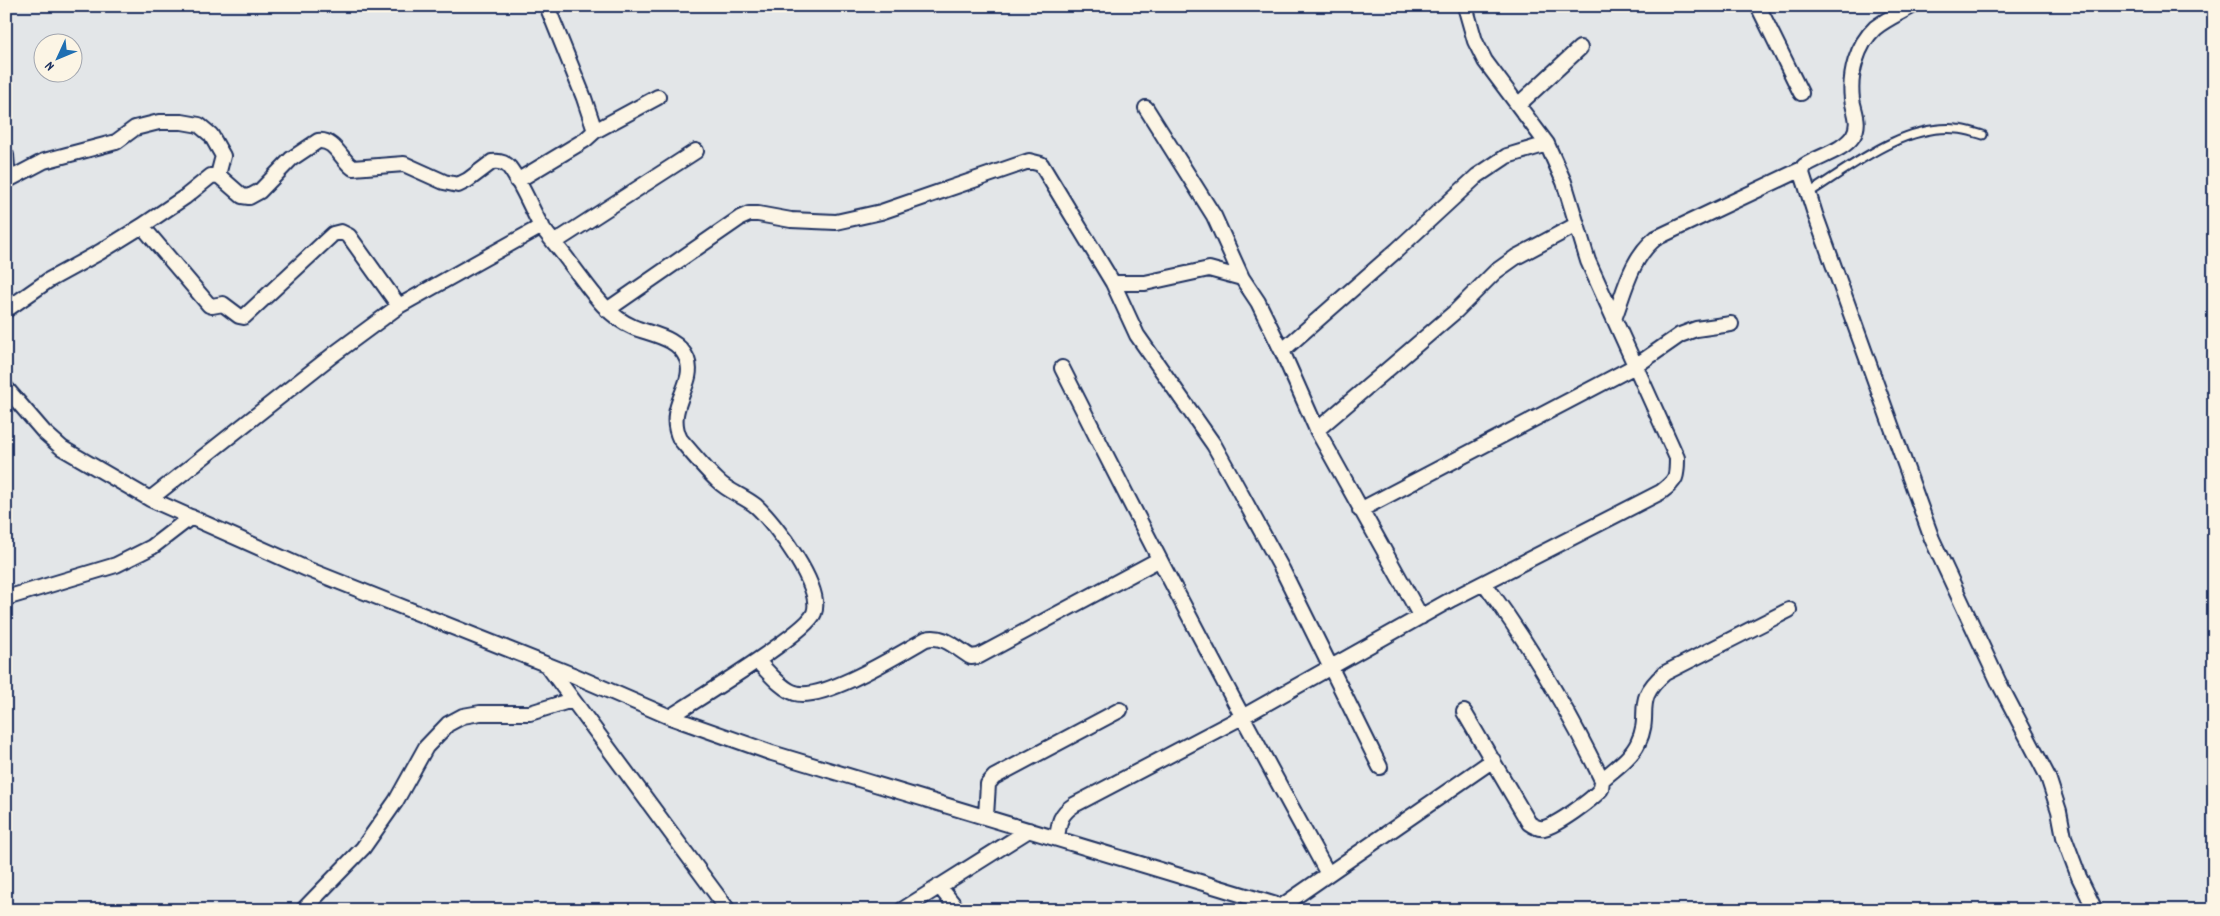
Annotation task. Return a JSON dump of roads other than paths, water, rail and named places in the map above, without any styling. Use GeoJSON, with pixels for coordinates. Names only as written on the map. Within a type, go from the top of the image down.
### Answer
{"type":"FeatureCollection","features":[{"type":"Feature","properties":{"kind":"street"},"geometry":{"type":"LineString","coordinates":[[547,6],[584,98],[595,131]]}},
{"type":"Feature","properties":{"kind":"street"},"geometry":{"type":"LineString","coordinates":[[1057,838],[1059,820],[1063,813],[1074,805],[1242,717],[1421,617],[1661,492],[1672,484],[1677,476],[1676,458],[1637,365],[1588,261],[1564,182],[1546,144],[1485,61],[1476,41],[1465,6]]}},
{"type":"Feature","properties":{"kind":"street"},"geometry":{"type":"LineString","coordinates":[[1758,6],[1802,93]]}},
{"type":"Feature","properties":{"kind":"street"},"geometry":{"type":"LineString","coordinates":[[1614,319],[1635,264],[1647,246],[1656,238],[1802,169],[1808,164],[1824,157],[1852,137],[1858,122],[1852,99],[1851,83],[1853,67],[1859,52],[1875,29],[1912,6]]}},
{"type":"Feature","properties":{"kind":"street"},"geometry":{"type":"LineString","coordinates":[[1518,105],[1580,48]]}},
{"type":"Feature","properties":{"kind":"street"},"geometry":{"type":"LineString","coordinates":[[517,181],[585,140],[595,131],[658,97]]}},
{"type":"Feature","properties":{"kind":"street"},"geometry":{"type":"LineString","coordinates":[[1146,108],[1214,216],[1242,278],[1258,302],[1282,351],[1317,430],[1421,617]]}},
{"type":"Feature","properties":{"kind":"street"},"geometry":{"type":"LineString","coordinates":[[6,155],[7,180],[44,161],[116,142],[135,128],[146,124],[167,121],[199,126],[211,135],[223,156],[218,175]]}},
{"type":"Feature","properties":{"kind":"street"},"geometry":{"type":"LineString","coordinates":[[6,310],[49,280],[142,226],[185,197],[211,176],[218,175],[242,196],[249,198],[292,159],[307,148],[323,141],[338,152],[349,165],[358,169],[384,164],[404,164],[444,182],[458,185],[492,162],[497,161],[508,167],[542,226],[607,310],[634,327],[663,337],[682,352],[687,359],[689,368],[675,414],[676,429],[680,439],[724,487],[738,493],[758,508],[788,544],[802,567],[814,593],[815,613],[808,623],[757,660],[670,717]]}},
{"type":"Feature","properties":{"kind":"street"},"geometry":{"type":"LineString","coordinates":[[1282,351],[1397,250],[1477,176],[1507,156],[1546,144]]}},
{"type":"Feature","properties":{"kind":"street"},"geometry":{"type":"LineString","coordinates":[[554,242],[696,151]]}},
{"type":"Feature","properties":{"kind":"street"},"geometry":{"type":"LineString","coordinates":[[607,310],[740,218],[749,214],[791,220],[836,222],[881,212],[1029,161],[1041,164],[1046,169],[1113,283],[1138,335],[1214,445],[1282,569],[1329,668],[1380,767]]}},
{"type":"Feature","properties":{"kind":"street"},"geometry":{"type":"LineString","coordinates":[[1802,169],[1932,539],[1999,683],[2048,777],[2059,811],[2064,837],[2095,910]]}},
{"type":"Feature","properties":{"kind":"street"},"geometry":{"type":"LineString","coordinates":[[1317,430],[1456,312],[1495,272],[1516,257],[1576,224]]}},
{"type":"Feature","properties":{"kind":"street"},"geometry":{"type":"LineString","coordinates":[[142,226],[209,305],[223,304],[239,316],[244,317],[333,234],[341,232],[349,236],[399,306]]}},
{"type":"Feature","properties":{"kind":"street"},"geometry":{"type":"LineString","coordinates":[[150,499],[399,306],[542,226]]}},
{"type":"Feature","properties":{"kind":"street"},"geometry":{"type":"LineString","coordinates":[[1113,283],[1145,283],[1209,269],[1242,278]]}},
{"type":"Feature","properties":{"kind":"street"},"geometry":{"type":"LineString","coordinates":[[1360,510],[1637,365],[1680,334],[1696,329],[1731,324]]}},
{"type":"Feature","properties":{"kind":"street"},"geometry":{"type":"LineString","coordinates":[[1062,368],[1158,560],[1328,874]]}},
{"type":"Feature","properties":{"kind":"street"},"geometry":{"type":"LineString","coordinates":[[6,388],[44,432],[62,448],[150,499],[307,569],[547,664],[670,717],[772,753],[1287,908],[1328,874],[1493,760]]}},
{"type":"Feature","properties":{"kind":"street"},"geometry":{"type":"LineString","coordinates":[[6,598],[116,565],[152,547],[191,517]]}},
{"type":"Feature","properties":{"kind":"street"},"geometry":{"type":"LineString","coordinates":[[757,660],[785,688],[796,694],[808,694],[824,691],[849,680],[926,638],[938,638],[950,643],[971,657],[978,656],[1158,560]]}},
{"type":"Feature","properties":{"kind":"street"},"geometry":{"type":"LineString","coordinates":[[1464,712],[1529,823],[1545,828],[1585,804],[1601,789],[1602,780],[1536,661],[1486,584]]}},
{"type":"Feature","properties":{"kind":"street"},"geometry":{"type":"LineString","coordinates":[[1602,780],[1634,750],[1639,742],[1643,729],[1644,703],[1653,683],[1665,673],[1790,610]]}},
{"type":"Feature","properties":{"kind":"street"},"geometry":{"type":"LineString","coordinates":[[547,664],[728,910]]}},
{"type":"Feature","properties":{"kind":"street"},"geometry":{"type":"LineString","coordinates":[[302,910],[363,848],[396,801],[426,746],[448,724],[463,716],[480,713],[530,713],[572,700]]}},
{"type":"Feature","properties":{"kind":"street"},"geometry":{"type":"LineString","coordinates":[[986,816],[988,784],[994,777],[1120,710]]}},
{"type":"Feature","properties":{"kind":"street"},"geometry":{"type":"LineString","coordinates":[[902,910],[1030,830]]}},
{"type":"Feature","properties":{"kind":"street"},"geometry":{"type":"LineString","coordinates":[[939,886],[958,910]]}},
{"type":"Feature","properties":{"kind":"lane"},"geometry":{"type":"LineString","coordinates":[[1809,193],[1866,157],[1901,139],[1923,132],[1942,129],[1958,129],[1984,135]]}}]}
